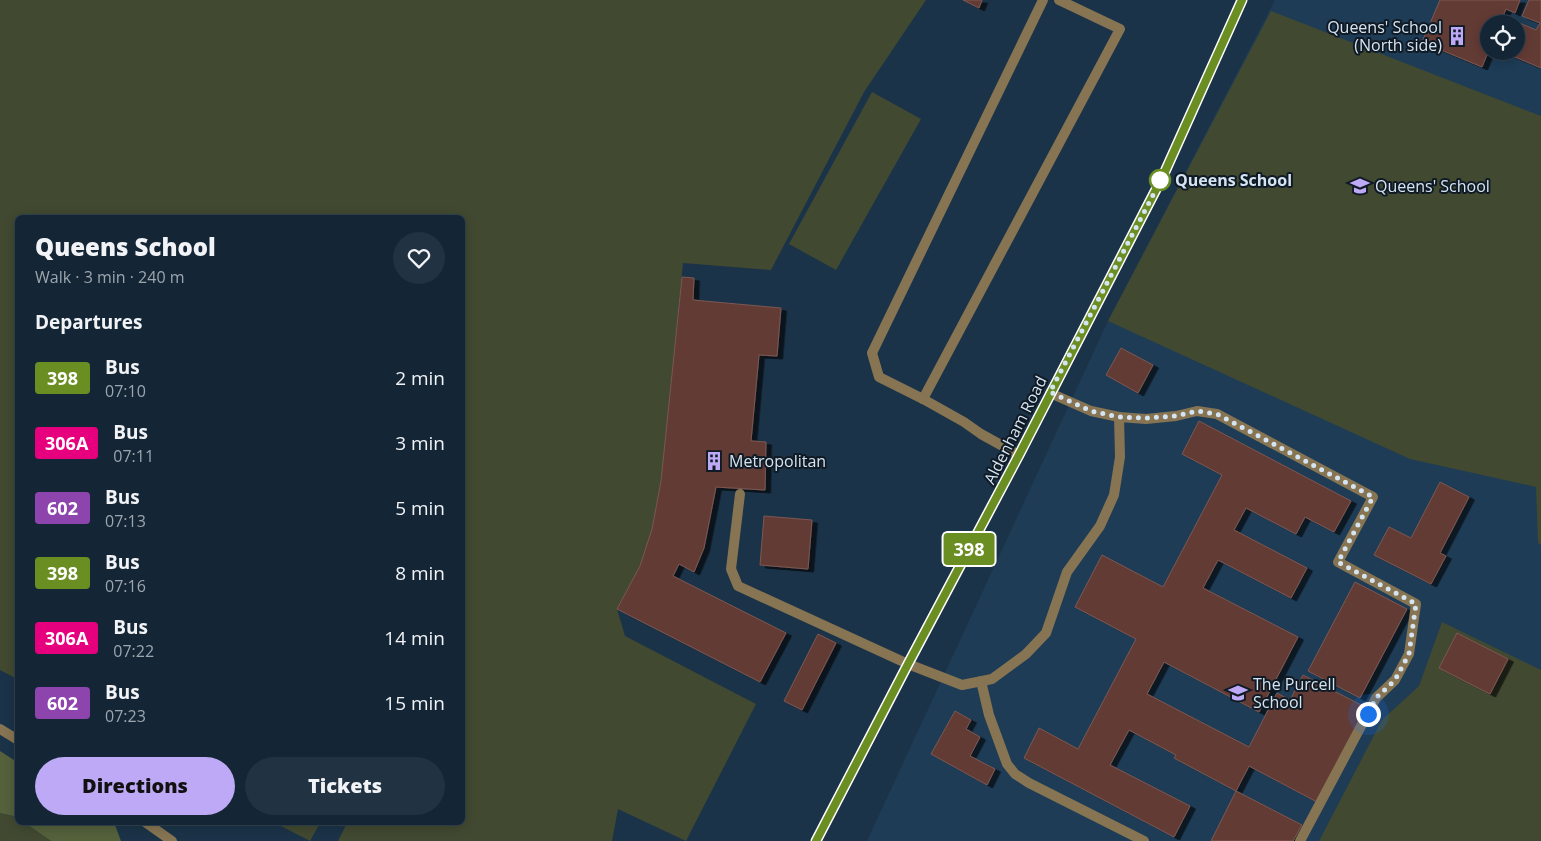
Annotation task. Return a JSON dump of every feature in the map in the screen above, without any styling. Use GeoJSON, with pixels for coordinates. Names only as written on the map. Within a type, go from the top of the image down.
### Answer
{"type":"FeatureCollection","features":[{"type":"Feature","properties":{"kind":"main road","name":"Aldenham Road"},"geometry":{"type":"LineString","coordinates":[[816,841],[1163,176],[1242,0]]}},
{"type":"Feature","properties":{"kind":"street"},"geometry":{"type":"LineString","coordinates":[[1019,455],[923,399],[879,377],[872,353],[1042,0]]}},
{"type":"Feature","properties":{"kind":"street"},"geometry":{"type":"LineString","coordinates":[[923,399],[1120,29],[1059,0]]}},
{"type":"Feature","properties":{"kind":"street"},"geometry":{"type":"LineString","coordinates":[[1050,392],[1091,411],[1119,417],[1176,416],[1197,411],[1217,414],[1373,497],[1338,562],[1416,604],[1409,654],[1395,680],[1376,698],[1300,841]]}},
{"type":"Feature","properties":{"kind":"street"},"geometry":{"type":"LineString","coordinates":[[740,494],[731,569],[738,586],[908,664],[962,685],[992,679],[1019,659],[1046,633],[1068,572],[1100,526],[1114,495],[1120,458],[1119,417]]}},
{"type":"Feature","properties":{"kind":"street"},"geometry":{"type":"LineString","coordinates":[[981,681],[989,716],[1007,764],[1015,774],[1029,783],[1144,841]]}},
{"type":"Feature","properties":{"kind":"street"},"geometry":{"type":"LineString","coordinates":[[0,729],[15,738]]}},
{"type":"Feature","properties":{"kind":"street"},"geometry":{"type":"LineString","coordinates":[[149,825],[172,841]]}},
{"type":"Feature","properties":{"kind":"shaded area","name":"The Purcell School"},"geometry":{"type":"Polygon","coordinates":[[[1275,0],[1541,0],[1541,841],[867,841],[1108,321],[1275,0]]]}},
{"type":"Feature","properties":{"kind":"green space"},"geometry":{"type":"Polygon","coordinates":[[[0,0],[926,0],[864,92],[771,270],[683,263],[661,481],[652,529],[640,566],[617,609],[625,636],[756,704],[686,841],[618,809],[612,841],[338,841],[346,825],[465,825],[465,215],[15,215],[15,678],[0,670],[0,0]]]}},
{"type":"Feature","properties":{"kind":"green space","name":"Queens' School"},"geometry":{"type":"Polygon","coordinates":[[[1271,11],[1541,116],[1541,545],[1538,543],[1536,487],[1410,459],[1108,321],[1271,11]]]}},
{"type":"Feature","properties":{"kind":"green space"},"geometry":{"type":"Polygon","coordinates":[[[872,92],[921,119],[836,270],[789,244],[872,92]]]}},
{"type":"Feature","properties":{"kind":"green space"},"geometry":{"type":"Polygon","coordinates":[[[1442,622],[1541,670],[1541,841],[1319,841],[1382,720],[1419,686],[1442,622]]]}},
{"type":"Feature","properties":{"kind":"green space"},"geometry":{"type":"Polygon","coordinates":[[[0,751],[15,761],[15,817],[0,813],[0,751]]]}},
{"type":"Feature","properties":{"kind":"green space"},"geometry":{"type":"Polygon","coordinates":[[[0,813],[15,817],[15,825],[28,825],[51,841],[0,841],[0,813]]]}},
{"type":"Feature","properties":{"kind":"green space"},"geometry":{"type":"Polygon","coordinates":[[[28,825],[115,825],[121,841],[51,841],[28,825]]]}},
{"type":"Feature","properties":{"kind":"green space"},"geometry":{"type":"Polygon","coordinates":[[[279,825],[319,825],[310,841],[279,825]]]}},
{"type":"Feature","properties":{"kind":"building"},"geometry":{"type":"Polygon","coordinates":[[[963,0],[982,0],[979,8],[963,0]]]}},
{"type":"Feature","properties":{"kind":"building","name":"Queens' School (North side)"},"geometry":{"type":"Polygon","coordinates":[[[1440,0],[1520,0],[1515,13],[1506,9],[1503,15],[1480,15],[1480,60],[1485,60],[1482,67],[1422,42],[1440,0]]]}},
{"type":"Feature","properties":{"kind":"building","name":"Queens' School (North side)"},"geometry":{"type":"Polygon","coordinates":[[[1529,0],[1541,0],[1541,68],[1522,60],[1525,60],[1525,25],[1536,30],[1540,23],[1522,15],[1529,0]]]}},
{"type":"Feature","properties":{"kind":"building","name":"Metropolitan"},"geometry":{"type":"Polygon","coordinates":[[[682,277],[694,278],[693,300],[781,308],[777,356],[759,355],[751,441],[766,442],[765,490],[716,487],[704,548],[694,572],[679,564],[673,576],[786,633],[760,682],[617,609],[640,566],[652,529],[661,481],[682,277]]]}},
{"type":"Feature","properties":{"kind":"building"},"geometry":{"type":"Polygon","coordinates":[[[1121,348],[1153,365],[1138,393],[1106,375],[1121,348]]]}},
{"type":"Feature","properties":{"kind":"building"},"geometry":{"type":"Polygon","coordinates":[[[1199,421],[1351,501],[1334,532],[1305,517],[1296,534],[1246,508],[1234,530],[1307,568],[1291,598],[1218,560],[1203,588],[1298,637],[1259,712],[1164,662],[1147,694],[1249,747],[1277,693],[1290,700],[1303,675],[1367,708],[1317,802],[1249,766],[1236,791],[1174,758],[1176,755],[1129,730],[1110,765],[1190,806],[1174,837],[1024,758],[1039,728],[1078,749],[1136,639],[1075,607],[1102,555],[1163,587],[1222,475],[1182,454],[1199,421]]]}},
{"type":"Feature","properties":{"kind":"building"},"geometry":{"type":"Polygon","coordinates":[[[1440,482],[1469,497],[1440,553],[1446,556],[1431,584],[1374,555],[1389,527],[1411,538],[1440,482]]]}},
{"type":"Feature","properties":{"kind":"building"},"geometry":{"type":"Polygon","coordinates":[[[764,516],[812,520],[808,569],[760,565],[764,516]]]}},
{"type":"Feature","properties":{"kind":"building"},"geometry":{"type":"Polygon","coordinates":[[[1355,582],[1407,609],[1360,698],[1308,671],[1355,582]]]}},
{"type":"Feature","properties":{"kind":"building"},"geometry":{"type":"Polygon","coordinates":[[[1457,633],[1508,659],[1490,694],[1439,668],[1457,633]]]}},
{"type":"Feature","properties":{"kind":"building"},"geometry":{"type":"Polygon","coordinates":[[[818,634],[836,643],[802,710],[784,701],[818,634]]]}},
{"type":"Feature","properties":{"kind":"building"},"geometry":{"type":"Polygon","coordinates":[[[955,711],[971,720],[966,729],[980,737],[970,756],[995,769],[987,785],[931,754],[955,711]]]}},
{"type":"Feature","properties":{"kind":"building"},"geometry":{"type":"Polygon","coordinates":[[[1236,791],[1302,825],[1293,841],[1211,841],[1236,791]]]}},
{"type":"Feature","properties":{"kind":"bus line","name":"398"},"geometry":{"type":"LineString","coordinates":[[816,841],[1163,176],[1242,0]]}},
{"type":"Feature","properties":{"kind":"place","name":"Queens' School (North side)"},"geometry":{"type":"Point","coordinates":[1457,36]}},
{"type":"Feature","properties":{"kind":"place","name":"Queens School"},"geometry":{"type":"Point","coordinates":[1160,180]}},
{"type":"Feature","properties":{"kind":"place","name":"Queens' School"},"geometry":{"type":"Point","coordinates":[1360,186]}},
{"type":"Feature","properties":{"kind":"place","name":"Metropolitan"},"geometry":{"type":"Point","coordinates":[714,461]}},
{"type":"Feature","properties":{"kind":"place","name":"The Purcell School"},"geometry":{"type":"Point","coordinates":[1238,693]}},
{"type":"Feature","properties":{"kind":"route"},"geometry":{"type":"LineString","coordinates":[[1160,180],[1163,176],[1050,392],[1091,411],[1119,417],[1176,416],[1197,411],[1217,414],[1373,497],[1338,562],[1416,604],[1409,654],[1395,680],[1376,698],[1368,714]]}}]}
